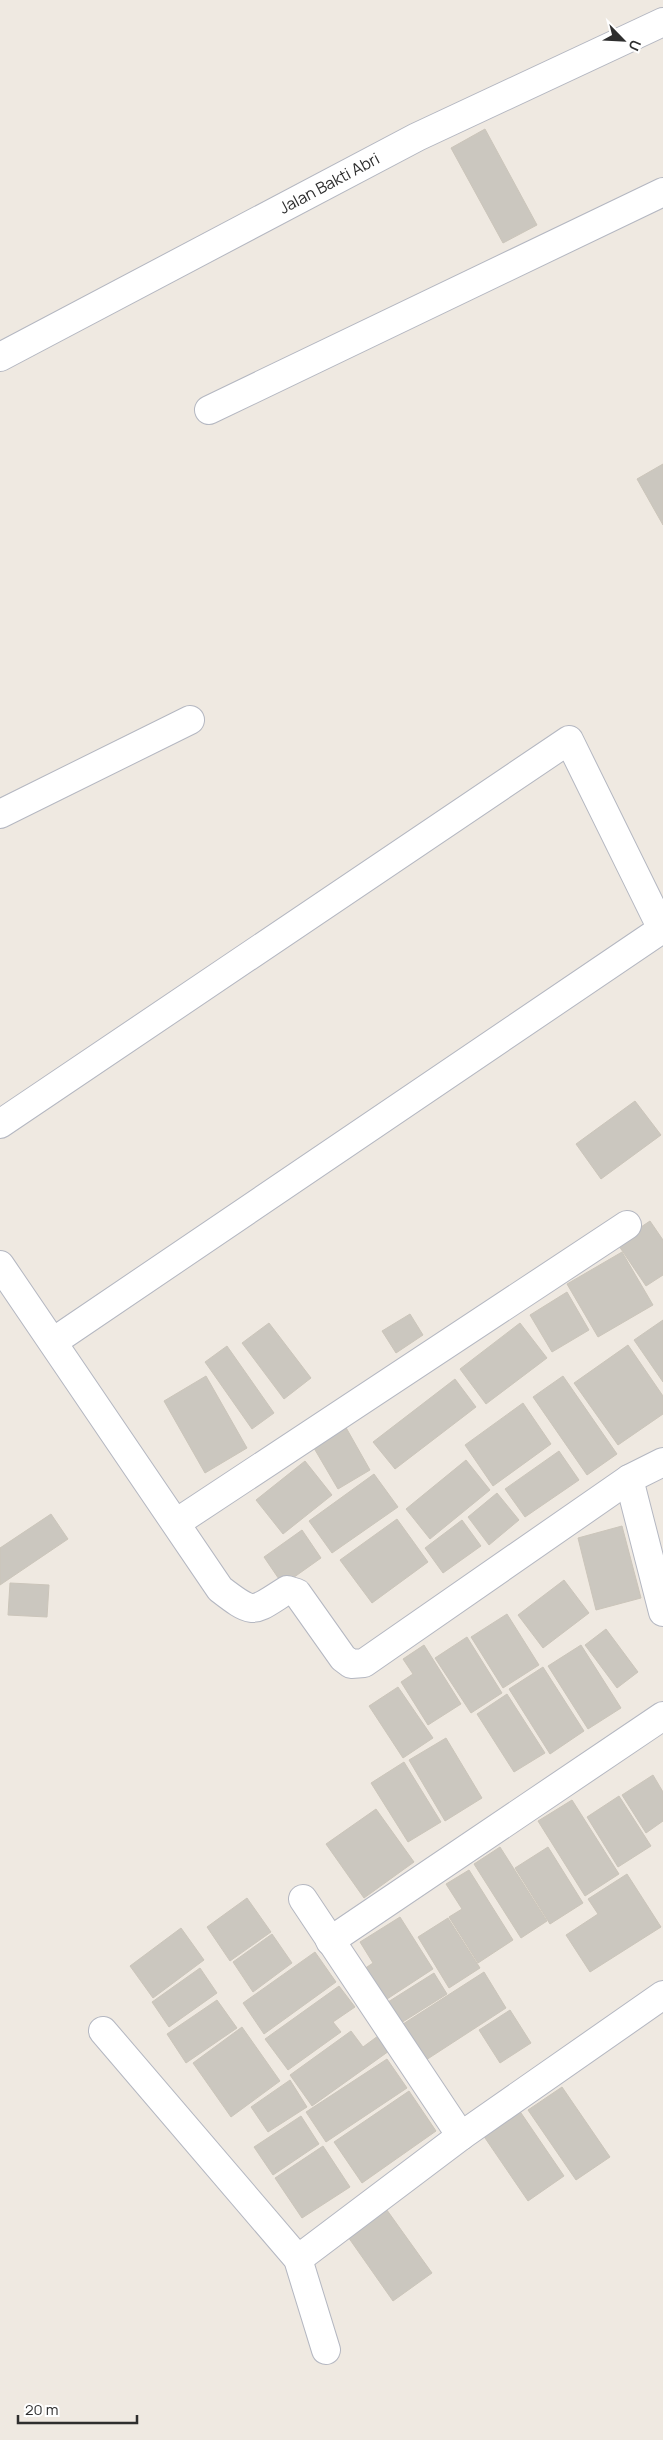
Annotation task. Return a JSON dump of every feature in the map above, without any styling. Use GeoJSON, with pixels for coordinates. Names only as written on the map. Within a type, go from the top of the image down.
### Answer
{"type":"FeatureCollection","features":[{"type":"Feature","properties":{"kind":"street","name":"Jalan Bakti Abri"},"geometry":{"type":"LineString","coordinates":[[0,357],[417,137],[663,22]]}},
{"type":"Feature","properties":{"kind":"street"},"geometry":{"type":"LineString","coordinates":[[209,410],[663,192]]}},
{"type":"Feature","properties":{"kind":"street"},"geometry":{"type":"LineString","coordinates":[[0,814],[190,720]]}},
{"type":"Feature","properties":{"kind":"street"},"geometry":{"type":"LineString","coordinates":[[0,1124],[569,740],[662,929],[53,1342]]}},
{"type":"Feature","properties":{"kind":"street"},"geometry":{"type":"LineString","coordinates":[[176,1523],[627,1225]]}},
{"type":"Feature","properties":{"kind":"street"},"geometry":{"type":"LineString","coordinates":[[0,1265],[220,1589],[242,1605],[256,1609],[288,1590],[297,1593],[343,1658],[351,1664],[364,1663],[629,1479],[663,1462]]}},
{"type":"Feature","properties":{"kind":"street"},"geometry":{"type":"LineString","coordinates":[[629,1479],[663,1612]]}},
{"type":"Feature","properties":{"kind":"street"},"geometry":{"type":"LineString","coordinates":[[330,1940],[663,1716]]}},
{"type":"Feature","properties":{"kind":"street"},"geometry":{"type":"LineString","coordinates":[[303,1900],[461,2136]]}},
{"type":"Feature","properties":{"kind":"street"},"geometry":{"type":"LineString","coordinates":[[298,2258],[461,2136],[663,1995]]}},
{"type":"Feature","properties":{"kind":"street"},"geometry":{"type":"LineString","coordinates":[[103,2031],[298,2258],[326,2350]]}},
{"type":"Feature","properties":{"kind":"building"},"geometry":{"type":"Polygon","coordinates":[[[485,129],[537,225],[503,243],[451,148],[485,129]]]}},
{"type":"Feature","properties":{"kind":"building"},"geometry":{"type":"Polygon","coordinates":[[[663,464],[663,525],[637,479],[663,464]]]}},
{"type":"Feature","properties":{"kind":"building"},"geometry":{"type":"Polygon","coordinates":[[[635,1101],[661,1135],[601,1179],[576,1144],[635,1101]]]}},
{"type":"Feature","properties":{"kind":"building"},"geometry":{"type":"Polygon","coordinates":[[[650,1221],[663,1240],[663,1275],[646,1286],[617,1243],[650,1221]]]}},
{"type":"Feature","properties":{"kind":"building"},"geometry":{"type":"Polygon","coordinates":[[[622,1252],[653,1305],[598,1337],[567,1284],[622,1252]]]}},
{"type":"Feature","properties":{"kind":"building"},"geometry":{"type":"Polygon","coordinates":[[[567,1292],[589,1330],[552,1352],[530,1315],[567,1292]]]}},
{"type":"Feature","properties":{"kind":"building"},"geometry":{"type":"Polygon","coordinates":[[[410,1314],[423,1335],[396,1353],[382,1331],[410,1314]]]}},
{"type":"Feature","properties":{"kind":"building"},"geometry":{"type":"Polygon","coordinates":[[[663,1320],[663,1382],[634,1340],[663,1320]]]}},
{"type":"Feature","properties":{"kind":"building"},"geometry":{"type":"Polygon","coordinates":[[[269,1323],[311,1378],[284,1399],[242,1343],[269,1323]]]}},
{"type":"Feature","properties":{"kind":"building"},"geometry":{"type":"Polygon","coordinates":[[[520,1323],[547,1358],[486,1404],[460,1369],[520,1323]]]}},
{"type":"Feature","properties":{"kind":"building"},"geometry":{"type":"Polygon","coordinates":[[[628,1345],[663,1396],[663,1414],[618,1445],[574,1383],[628,1345]]]}},
{"type":"Feature","properties":{"kind":"building"},"geometry":{"type":"Polygon","coordinates":[[[227,1346],[274,1413],[252,1429],[205,1362],[227,1346]]]}},
{"type":"Feature","properties":{"kind":"building"},"geometry":{"type":"Polygon","coordinates":[[[206,1376],[247,1448],[205,1473],[164,1401],[206,1376]]]}},
{"type":"Feature","properties":{"kind":"building"},"geometry":{"type":"Polygon","coordinates":[[[563,1376],[617,1454],[587,1475],[533,1397],[563,1376]]]}},
{"type":"Feature","properties":{"kind":"building"},"geometry":{"type":"Polygon","coordinates":[[[455,1379],[476,1407],[395,1469],[373,1442],[455,1379]]]}},
{"type":"Feature","properties":{"kind":"building"},"geometry":{"type":"Polygon","coordinates":[[[523,1403],[551,1444],[493,1486],[465,1445],[523,1403]]]}},
{"type":"Feature","properties":{"kind":"building"},"geometry":{"type":"Polygon","coordinates":[[[344,1424],[370,1470],[338,1489],[311,1443],[344,1424]]]}},
{"type":"Feature","properties":{"kind":"building"},"geometry":{"type":"Polygon","coordinates":[[[559,1451],[579,1480],[525,1517],[505,1489],[559,1451]]]}},
{"type":"Feature","properties":{"kind":"building"},"geometry":{"type":"Polygon","coordinates":[[[466,1460],[490,1490],[430,1539],[406,1509],[466,1460]]]}},
{"type":"Feature","properties":{"kind":"building"},"geometry":{"type":"Polygon","coordinates":[[[305,1461],[332,1495],[283,1534],[256,1500],[305,1461]]]}},
{"type":"Feature","properties":{"kind":"building"},"geometry":{"type":"Polygon","coordinates":[[[374,1474],[398,1507],[332,1553],[309,1521],[374,1474]]]}},
{"type":"Feature","properties":{"kind":"building"},"geometry":{"type":"Polygon","coordinates":[[[497,1493],[519,1520],[489,1545],[468,1517],[497,1493]]]}},
{"type":"Feature","properties":{"kind":"building"},"geometry":{"type":"Polygon","coordinates":[[[51,1514],[68,1539],[0,1585],[0,1548],[51,1514]]]}},
{"type":"Feature","properties":{"kind":"building"},"geometry":{"type":"Polygon","coordinates":[[[397,1519],[428,1562],[372,1603],[340,1560],[397,1519]]]}},
{"type":"Feature","properties":{"kind":"building"},"geometry":{"type":"Polygon","coordinates":[[[462,1520],[481,1546],[443,1573],[425,1548],[462,1520]]]}},
{"type":"Feature","properties":{"kind":"building"},"geometry":{"type":"Polygon","coordinates":[[[622,1526],[641,1598],[596,1610],[578,1538],[622,1526]]]}},
{"type":"Feature","properties":{"kind":"building"},"geometry":{"type":"Polygon","coordinates":[[[302,1530],[321,1558],[283,1585],[264,1557],[302,1530]]]}},
{"type":"Feature","properties":{"kind":"building"},"geometry":{"type":"Polygon","coordinates":[[[564,1580],[589,1613],[543,1648],[518,1615],[564,1580]]]}},
{"type":"Feature","properties":{"kind":"building"},"geometry":{"type":"Polygon","coordinates":[[[10,1583],[49,1585],[47,1617],[8,1615],[10,1583]]]}},
{"type":"Feature","properties":{"kind":"building"},"geometry":{"type":"Polygon","coordinates":[[[507,1614],[539,1665],[503,1688],[471,1637],[507,1614]]]}},
{"type":"Feature","properties":{"kind":"building"},"geometry":{"type":"Polygon","coordinates":[[[606,1629],[638,1672],[617,1688],[585,1645],[606,1629]]]}},
{"type":"Feature","properties":{"kind":"building"},"geometry":{"type":"Polygon","coordinates":[[[467,1637],[502,1693],[471,1713],[435,1658],[467,1637]]]}},
{"type":"Feature","properties":{"kind":"building"},"geometry":{"type":"Polygon","coordinates":[[[424,1645],[461,1704],[428,1725],[401,1682],[413,1674],[403,1659],[424,1645]]]}},
{"type":"Feature","properties":{"kind":"building"},"geometry":{"type":"Polygon","coordinates":[[[581,1645],[621,1708],[588,1729],[548,1666],[581,1645]]]}},
{"type":"Feature","properties":{"kind":"building"},"geometry":{"type":"Polygon","coordinates":[[[543,1667],[584,1731],[550,1754],[509,1689],[543,1667]]]}},
{"type":"Feature","properties":{"kind":"building"},"geometry":{"type":"Polygon","coordinates":[[[398,1687],[433,1738],[403,1758],[369,1706],[398,1687]]]}},
{"type":"Feature","properties":{"kind":"building"},"geometry":{"type":"Polygon","coordinates":[[[507,1694],[545,1753],[514,1772],[477,1714],[507,1694]]]}},
{"type":"Feature","properties":{"kind":"building"},"geometry":{"type":"Polygon","coordinates":[[[446,1738],[482,1798],[445,1821],[409,1760],[446,1738]]]}},
{"type":"Feature","properties":{"kind":"building"},"geometry":{"type":"Polygon","coordinates":[[[404,1762],[441,1822],[408,1842],[371,1783],[404,1762]]]}},
{"type":"Feature","properties":{"kind":"building"},"geometry":{"type":"Polygon","coordinates":[[[653,1775],[663,1792],[663,1821],[646,1833],[622,1795],[653,1775]]]}},
{"type":"Feature","properties":{"kind":"building"},"geometry":{"type":"Polygon","coordinates":[[[619,1796],[651,1846],[618,1867],[587,1817],[619,1796]]]}},
{"type":"Feature","properties":{"kind":"building"},"geometry":{"type":"Polygon","coordinates":[[[572,1800],[619,1874],[585,1896],[538,1821],[572,1800]]]}},
{"type":"Feature","properties":{"kind":"building"},"geometry":{"type":"Polygon","coordinates":[[[376,1809],[414,1862],[364,1898],[326,1844],[376,1809]]]}},
{"type":"Feature","properties":{"kind":"building"},"geometry":{"type":"Polygon","coordinates":[[[500,1847],[547,1921],[521,1938],[474,1864],[500,1847]]]}},
{"type":"Feature","properties":{"kind":"building"},"geometry":{"type":"Polygon","coordinates":[[[548,1847],[583,1903],[550,1924],[515,1868],[548,1847]]]}},
{"type":"Feature","properties":{"kind":"building"},"geometry":{"type":"Polygon","coordinates":[[[469,1870],[513,1940],[478,1963],[449,1917],[462,1909],[446,1884],[469,1870]]]}},
{"type":"Feature","properties":{"kind":"building"},"geometry":{"type":"Polygon","coordinates":[[[627,1874],[661,1927],[590,1972],[566,1935],[598,1914],[588,1899],[627,1874]]]}},
{"type":"Feature","properties":{"kind":"building"},"geometry":{"type":"Polygon","coordinates":[[[247,1898],[271,1932],[230,1961],[207,1927],[247,1898]]]}},
{"type":"Feature","properties":{"kind":"building"},"geometry":{"type":"Polygon","coordinates":[[[400,1917],[433,1969],[384,2001],[364,1969],[373,1963],[360,1942],[400,1917]]]}},
{"type":"Feature","properties":{"kind":"building"},"geometry":{"type":"Polygon","coordinates":[[[448,1918],[480,1968],[449,1988],[418,1937],[448,1918]]]}},
{"type":"Feature","properties":{"kind":"building"},"geometry":{"type":"Polygon","coordinates":[[[181,1928],[204,1960],[153,1998],[130,1966],[181,1928]]]}},
{"type":"Feature","properties":{"kind":"building"},"geometry":{"type":"Polygon","coordinates":[[[272,1934],[292,1963],[253,1992],[233,1962],[272,1934]]]}},
{"type":"Feature","properties":{"kind":"building"},"geometry":{"type":"Polygon","coordinates":[[[315,1952],[336,1982],[264,2034],[243,2003],[315,1952]]]}},
{"type":"Feature","properties":{"kind":"building"},"geometry":{"type":"Polygon","coordinates":[[[200,1968],[217,1993],[169,2027],[152,2002],[200,1968]]]}},
{"type":"Feature","properties":{"kind":"building"},"geometry":{"type":"Polygon","coordinates":[[[484,1972],[506,2008],[426,2060],[403,2024],[484,1972]]]}},
{"type":"Feature","properties":{"kind":"building"},"geometry":{"type":"Polygon","coordinates":[[[434,1973],[447,1994],[401,2023],[388,2002],[434,1973]]]}},
{"type":"Feature","properties":{"kind":"building"},"geometry":{"type":"Polygon","coordinates":[[[339,1986],[355,2007],[333,2022],[341,2032],[288,2070],[265,2039],[339,1986]]]}},
{"type":"Feature","properties":{"kind":"building"},"geometry":{"type":"Polygon","coordinates":[[[217,2000],[237,2028],[186,2063],[167,2034],[217,2000]]]}},
{"type":"Feature","properties":{"kind":"building"},"geometry":{"type":"Polygon","coordinates":[[[510,2010],[531,2043],[500,2063],[479,2030],[510,2010]]]}},
{"type":"Feature","properties":{"kind":"building"},"geometry":{"type":"Polygon","coordinates":[[[242,2027],[280,2081],[231,2117],[193,2063],[242,2027]]]}},
{"type":"Feature","properties":{"kind":"building"},"geometry":{"type":"Polygon","coordinates":[[[351,2031],[363,2047],[378,2036],[389,2051],[312,2106],[290,2075],[351,2031]]]}},
{"type":"Feature","properties":{"kind":"building"},"geometry":{"type":"Polygon","coordinates":[[[387,2059],[407,2088],[326,2142],[306,2112],[387,2059]]]}},
{"type":"Feature","properties":{"kind":"building"},"geometry":{"type":"Polygon","coordinates":[[[290,2080],[307,2107],[268,2132],[251,2107],[290,2080]]]}},
{"type":"Feature","properties":{"kind":"building"},"geometry":{"type":"Polygon","coordinates":[[[562,2087],[610,2157],[576,2180],[528,2110],[562,2087]]]}},
{"type":"Feature","properties":{"kind":"building"},"geometry":{"type":"Polygon","coordinates":[[[409,2091],[436,2131],[362,2183],[334,2142],[409,2091]]]}},
{"type":"Feature","properties":{"kind":"building"},"geometry":{"type":"Polygon","coordinates":[[[519,2110],[564,2176],[528,2201],[483,2135],[519,2110]]]}},
{"type":"Feature","properties":{"kind":"building"},"geometry":{"type":"Polygon","coordinates":[[[301,2116],[319,2144],[273,2175],[254,2147],[301,2116]]]}},
{"type":"Feature","properties":{"kind":"building"},"geometry":{"type":"Polygon","coordinates":[[[323,2146],[350,2187],[302,2218],[275,2178],[323,2146]]]}},
{"type":"Feature","properties":{"kind":"building"},"geometry":{"type":"Polygon","coordinates":[[[384,2206],[432,2273],[393,2301],[346,2234],[384,2206]]]}}]}
